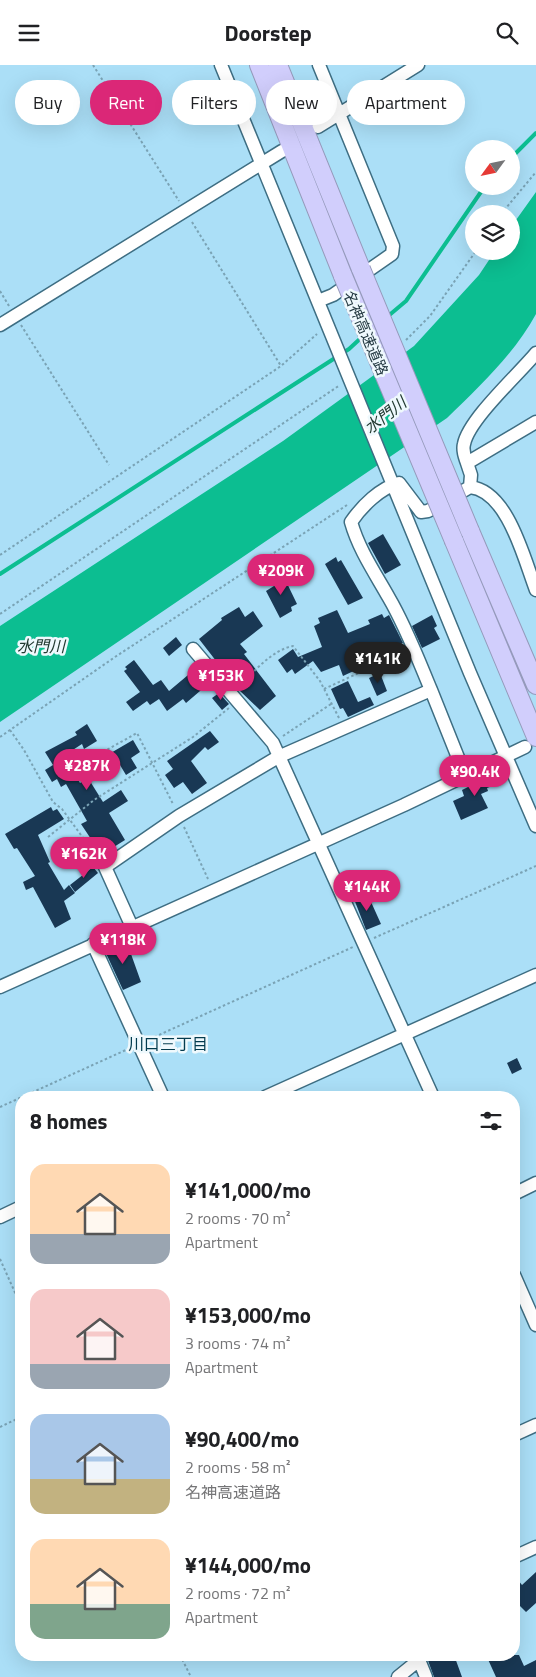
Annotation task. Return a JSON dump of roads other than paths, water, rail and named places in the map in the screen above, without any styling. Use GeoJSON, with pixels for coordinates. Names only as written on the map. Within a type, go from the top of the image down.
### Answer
{"type":"FeatureCollection","features":[{"type":"Feature","properties":{"kind":"highway","name":"名神高速道路"},"geometry":{"type":"LineString","coordinates":[[259,65],[343,276],[454,541],[530,742]]}},
{"type":"Feature","properties":{"kind":"highway","name":"名神高速道路"},"geometry":{"type":"LineString","coordinates":[[278,65],[470,531],[536,685]]}},
{"type":"Feature","properties":{"kind":"street"},"geometry":{"type":"LineString","coordinates":[[221,65],[505,757],[536,826]]}},
{"type":"Feature","properties":{"kind":"street"},"geometry":{"type":"LineString","coordinates":[[318,301],[333,295],[392,254],[393,246],[319,65]]}},
{"type":"Feature","properties":{"kind":"street"},"geometry":{"type":"LineString","coordinates":[[318,127],[418,65]]}},
{"type":"Feature","properties":{"kind":"street"},"geometry":{"type":"LineString","coordinates":[[0,325],[282,151]]}},
{"type":"Feature","properties":{"kind":"street"},"geometry":{"type":"LineString","coordinates":[[470,487],[471,475],[463,446],[468,431],[536,353]]}},
{"type":"Feature","properties":{"kind":"street"},"geometry":{"type":"LineString","coordinates":[[467,463],[536,422]]}},
{"type":"Feature","properties":{"kind":"street"},"geometry":{"type":"LineString","coordinates":[[465,775],[413,647],[390,599],[368,563],[351,522],[358,511],[394,484],[399,483],[406,489],[412,502],[421,511],[428,511],[470,487],[478,488],[490,495],[505,511],[536,589]]}},
{"type":"Feature","properties":{"kind":"street"},"geometry":{"type":"LineString","coordinates":[[193,649],[273,743],[430,1091]]}},
{"type":"Feature","properties":{"kind":"street"},"geometry":{"type":"LineString","coordinates":[[132,927],[105,867],[179,816],[278,757],[431,690]]}},
{"type":"Feature","properties":{"kind":"street"},"geometry":{"type":"LineString","coordinates":[[0,987],[317,844],[505,757],[530,742]]}},
{"type":"Feature","properties":{"kind":"street"},"geometry":{"type":"LineString","coordinates":[[93,945],[160,1091]]}},
{"type":"Feature","properties":{"kind":"street"},"geometry":{"type":"LineString","coordinates":[[278,1091],[536,975]]}},
{"type":"Feature","properties":{"kind":"street"},"geometry":{"type":"LineString","coordinates":[[520,1191],[536,1183]]}},
{"type":"Feature","properties":{"kind":"street"},"geometry":{"type":"LineString","coordinates":[[0,1217],[15,1210]]}},
{"type":"Feature","properties":{"kind":"street"},"geometry":{"type":"LineString","coordinates":[[520,1289],[536,1325]]}},
{"type":"Feature","properties":{"kind":"street"},"geometry":{"type":"LineString","coordinates":[[520,1432],[536,1425]]}},
{"type":"Feature","properties":{"kind":"street"},"geometry":{"type":"LineString","coordinates":[[520,1554],[536,1547]]}},
{"type":"Feature","properties":{"kind":"street"},"geometry":{"type":"LineString","coordinates":[[398,1677],[415,1661]]}},
{"type":"Feature","properties":{"kind":"street"},"geometry":{"type":"LineString","coordinates":[[419,1661],[426,1677]]}},
{"type":"Feature","properties":{"kind":"water","name":"水門川"},"geometry":{"type":"Polygon","coordinates":[[[536,192],[536,314],[518,342],[496,369],[447,418],[0,722],[0,626],[283,441],[414,346],[479,275],[489,260],[520,260],[520,214],[536,192]]]}},
{"type":"Feature","properties":{"kind":"waterway"},"geometry":{"type":"LineString","coordinates":[[520,149],[536,133]]}},
{"type":"Feature","properties":{"kind":"waterway"},"geometry":{"type":"LineString","coordinates":[[387,317],[406,301],[479,195]]}},
{"type":"Feature","properties":{"kind":"waterway"},"geometry":{"type":"LineString","coordinates":[[0,574],[349,349],[362,337]]}},
{"type":"Feature","properties":{"kind":"district","name":"川口三丁目"},"geometry":{"type":"Point","coordinates":[168,1044]}}]}
